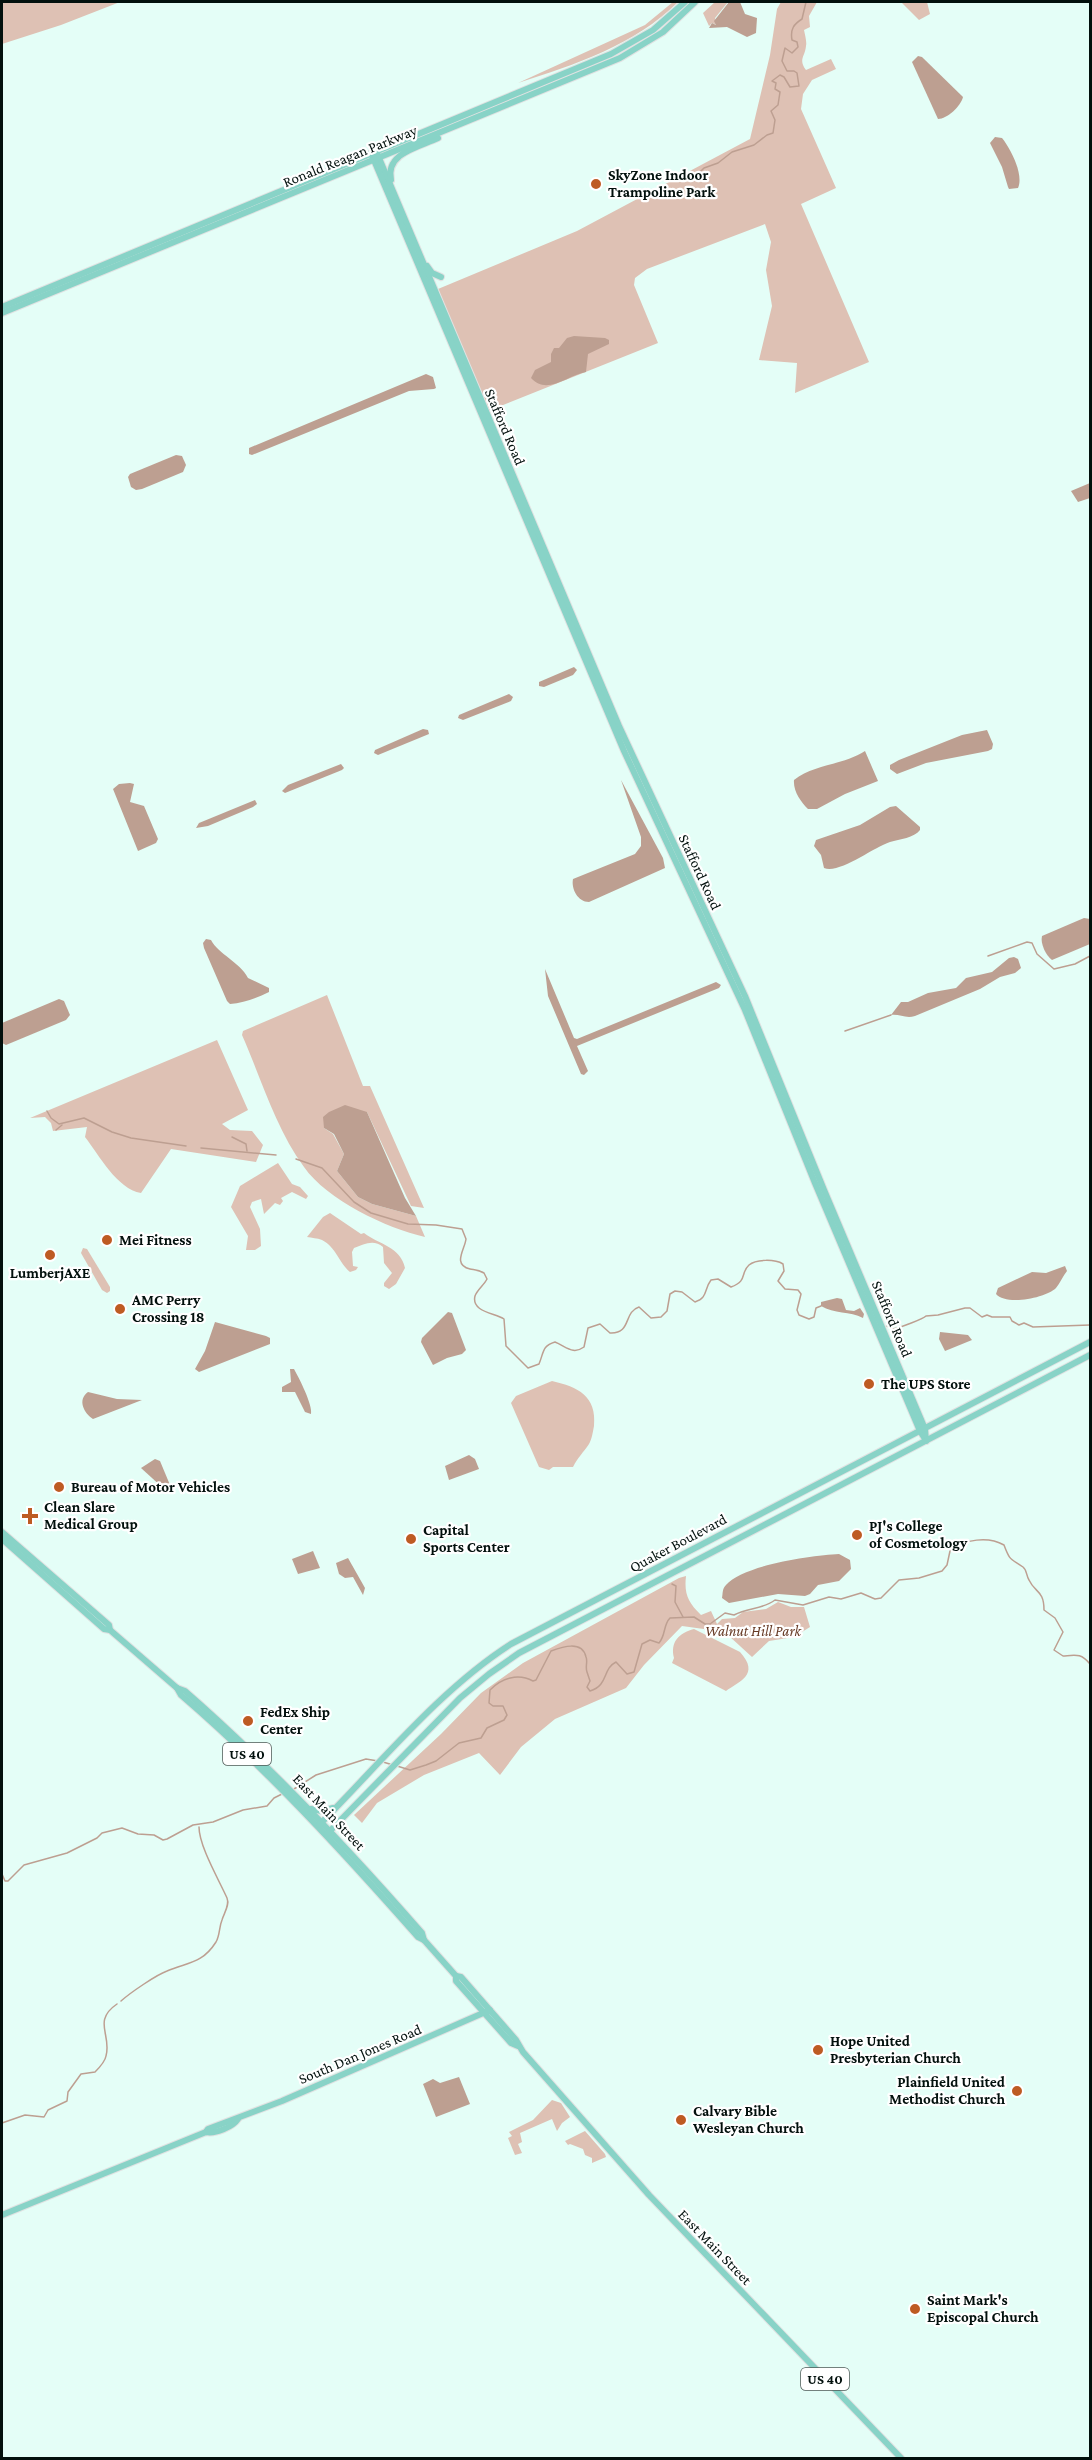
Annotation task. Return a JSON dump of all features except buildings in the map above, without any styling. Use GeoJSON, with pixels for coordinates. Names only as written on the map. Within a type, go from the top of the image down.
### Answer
{"type":"FeatureCollection","features":[{"type":"Feature","properties":{"kind":"main road","name":"Ronald Reagan Parkway"},"geometry":{"type":"LineString","coordinates":[[2,307],[611,54],[653,30],[685,2]]}},
{"type":"Feature","properties":{"kind":"main road","name":"Ronald Reagan Parkway"},"geometry":{"type":"LineString","coordinates":[[2,313],[634,51],[663,32],[695,2]]}},
{"type":"Feature","properties":{"kind":"main road"},"geometry":{"type":"LineString","coordinates":[[394,195],[390,168],[398,156],[487,116],[493,111]]}},
{"type":"Feature","properties":{"kind":"main road","name":"Stafford Road"},"geometry":{"type":"LineString","coordinates":[[374,152],[624,751],[742,1002],[814,1183],[922,1430]]}},
{"type":"Feature","properties":{"kind":"main road","name":"Stafford Road"},"geometry":{"type":"LineString","coordinates":[[376,159],[394,195],[624,738],[745,996],[926,1441]]}},
{"type":"Feature","properties":{"kind":"main road"},"geometry":{"type":"LineString","coordinates":[[408,228],[414,235],[430,271],[441,277]]}},
{"type":"Feature","properties":{"kind":"main road","name":"Quaker Boulevard"},"geometry":{"type":"LineString","coordinates":[[321,1823],[464,1679],[511,1644],[1090,1342]]}},
{"type":"Feature","properties":{"kind":"main road","name":"Quaker Boulevard"},"geometry":{"type":"LineString","coordinates":[[328,1831],[470,1689],[519,1653],[1090,1355]]}},
{"type":"Feature","properties":{"kind":"main road","name":"East Main Street"},"geometry":{"type":"LineString","coordinates":[[2,1532],[109,1625],[110,1630],[294,1795],[328,1831],[418,1937],[424,1940],[456,1976],[456,1981],[487,2012],[511,2043],[519,2047],[649,2195],[901,2458]]}},
{"type":"Feature","properties":{"kind":"main road"},"geometry":{"type":"LineString","coordinates":[[2,1539],[82,1609],[85,1609],[110,1630]]}},
{"type":"Feature","properties":{"kind":"main road","name":"East Main Street"},"geometry":{"type":"LineString","coordinates":[[294,1795],[311,1808],[321,1823]]}},
{"type":"Feature","properties":{"kind":"main road"},"geometry":{"type":"LineString","coordinates":[[311,1808],[325,1811],[337,1807]]}},
{"type":"Feature","properties":{"kind":"main road"},"geometry":{"type":"LineString","coordinates":[[339,1821],[339,1833],[343,1844]]}},
{"type":"Feature","properties":{"kind":"main road","name":"East Main Street"},"geometry":{"type":"LineString","coordinates":[[328,1831],[343,1844],[422,1933],[424,1940]]}},
{"type":"Feature","properties":{"kind":"main road","name":"South Dan Jones Road"},"geometry":{"type":"LineString","coordinates":[[2,2215],[206,2132],[211,2133],[225,2128],[236,2123],[238,2119],[487,2012]]}},
{"type":"Feature","properties":{"kind":"green space"},"geometry":{"type":"Polygon","coordinates":[[[2,2],[120,2],[61,25],[2,44],[2,2]]]}},
{"type":"Feature","properties":{"kind":"green space"},"geometry":{"type":"Polygon","coordinates":[[[673,2],[678,2],[661,17],[623,42],[582,61],[518,83],[645,25],[673,2]]]}},
{"type":"Feature","properties":{"kind":"green space"},"geometry":{"type":"Polygon","coordinates":[[[715,2],[728,2],[715,18],[717,25],[712,23],[709,26],[703,13],[715,2]]]}},
{"type":"Feature","properties":{"kind":"green space"},"geometry":{"type":"Polygon","coordinates":[[[781,2],[817,2],[809,16],[810,27],[804,30],[806,44],[802,63],[806,70],[831,59],[836,69],[812,80],[803,94],[801,109],[836,188],[801,204],[869,362],[795,393],[797,363],[759,360],[772,306],[766,270],[771,242],[765,224],[647,269],[635,278],[634,285],[658,343],[488,411],[438,289],[577,231],[750,139],[770,55],[777,9],[781,2]]]}},
{"type":"Feature","properties":{"kind":"green space"},"geometry":{"type":"Polygon","coordinates":[[[901,2],[927,2],[930,14],[919,20],[901,2]]]}},
{"type":"Feature","properties":{"kind":"green space"},"geometry":{"type":"Polygon","coordinates":[[[327,995],[363,1086],[370,1086],[424,1208],[411,1206],[367,1112],[324,1128],[333,1134],[344,1154],[337,1171],[358,1197],[372,1204],[416,1216],[425,1237],[393,1227],[358,1211],[327,1191],[314,1179],[285,1136],[242,1035],[243,1031],[327,995]]]}},
{"type":"Feature","properties":{"kind":"green space"},"geometry":{"type":"Polygon","coordinates":[[[217,1040],[248,1110],[222,1124],[230,1130],[252,1131],[263,1145],[256,1162],[171,1149],[141,1193],[124,1185],[109,1170],[85,1137],[87,1127],[53,1131],[51,1123],[45,1117],[30,1118],[217,1040]]]}},
{"type":"Feature","properties":{"kind":"green space"},"geometry":{"type":"Polygon","coordinates":[[[278,1163],[292,1184],[300,1187],[308,1196],[306,1199],[292,1192],[281,1198],[283,1201],[280,1205],[275,1203],[264,1214],[261,1199],[252,1202],[250,1207],[260,1229],[261,1246],[255,1250],[246,1250],[248,1236],[231,1207],[240,1186],[278,1163]]]}},
{"type":"Feature","properties":{"kind":"green space"},"geometry":{"type":"Polygon","coordinates":[[[330,1213],[361,1234],[364,1233],[399,1255],[405,1268],[396,1284],[389,1289],[384,1286],[392,1273],[384,1263],[383,1247],[380,1245],[369,1243],[354,1248],[353,1266],[358,1267],[350,1272],[327,1243],[320,1239],[307,1237],[323,1217],[330,1213]]]}},
{"type":"Feature","properties":{"kind":"green space"},"geometry":{"type":"Polygon","coordinates":[[[83,1248],[87,1249],[110,1287],[107,1293],[102,1290],[81,1253],[83,1248]]]}},
{"type":"Feature","properties":{"kind":"green space"},"geometry":{"type":"Polygon","coordinates":[[[552,1381],[570,1386],[584,1394],[592,1407],[594,1426],[590,1442],[573,1467],[553,1467],[549,1470],[539,1467],[511,1403],[516,1396],[552,1381]]]}},
{"type":"Feature","properties":{"kind":"green space","name":"Walnut Hill Park"},"geometry":{"type":"Polygon","coordinates":[[[686,1576],[686,1593],[690,1602],[701,1615],[711,1611],[717,1624],[722,1619],[735,1618],[743,1612],[766,1609],[778,1602],[791,1607],[804,1607],[810,1627],[794,1637],[769,1641],[752,1657],[717,1625],[711,1630],[682,1626],[644,1665],[626,1688],[555,1719],[521,1747],[500,1775],[479,1753],[424,1775],[377,1803],[362,1823],[354,1815],[441,1734],[481,1693],[523,1663],[686,1576]]]}},
{"type":"Feature","properties":{"kind":"green space"},"geometry":{"type":"Polygon","coordinates":[[[694,1629],[740,1652],[748,1667],[748,1672],[741,1681],[726,1691],[672,1663],[673,1647],[677,1639],[694,1629]]]}},
{"type":"Feature","properties":{"kind":"green space"},"geometry":{"type":"Polygon","coordinates":[[[552,2100],[561,2103],[570,2117],[557,2131],[552,2119],[520,2133],[522,2142],[518,2144],[522,2153],[515,2155],[508,2138],[512,2136],[509,2132],[533,2120],[552,2100]]]}},
{"type":"Feature","properties":{"kind":"green space"},"geometry":{"type":"Polygon","coordinates":[[[585,2131],[606,2157],[592,2163],[592,2158],[585,2155],[583,2149],[568,2145],[565,2141],[585,2131]]]}},
{"type":"Feature","properties":{"kind":"shaded area"},"geometry":{"type":"Polygon","coordinates":[[[729,2],[740,2],[745,14],[757,18],[756,33],[747,37],[727,27],[709,28],[712,23],[716,25],[714,21],[729,2]]]}},
{"type":"Feature","properties":{"kind":"shaded area"},"geometry":{"type":"Polygon","coordinates":[[[918,56],[922,57],[963,97],[957,108],[942,118],[938,119],[912,62],[918,56]]]}},
{"type":"Feature","properties":{"kind":"shaded area"},"geometry":{"type":"Polygon","coordinates":[[[995,137],[1002,138],[1013,155],[1018,169],[1018,188],[1009,189],[1008,187],[1002,167],[990,143],[995,137]]]}},
{"type":"Feature","properties":{"kind":"shaded area"},"geometry":{"type":"Polygon","coordinates":[[[574,336],[605,338],[609,340],[609,344],[588,354],[586,372],[551,385],[537,383],[531,378],[535,370],[551,362],[554,348],[559,348],[567,338],[574,336]]]}},
{"type":"Feature","properties":{"kind":"shaded area"},"geometry":{"type":"Polygon","coordinates":[[[426,374],[433,377],[436,388],[409,391],[252,455],[249,454],[249,448],[426,374]]]}},
{"type":"Feature","properties":{"kind":"shaded area"},"geometry":{"type":"Polygon","coordinates":[[[176,455],[182,456],[186,465],[183,472],[142,489],[136,490],[131,487],[128,477],[130,474],[176,455]]]}},
{"type":"Feature","properties":{"kind":"shaded area"},"geometry":{"type":"Polygon","coordinates":[[[1090,483],[1090,498],[1078,502],[1071,491],[1090,483]]]}},
{"type":"Feature","properties":{"kind":"shaded area"},"geometry":{"type":"Polygon","coordinates":[[[574,667],[577,670],[573,675],[544,687],[539,686],[539,682],[574,667]]]}},
{"type":"Feature","properties":{"kind":"shaded area"},"geometry":{"type":"Polygon","coordinates":[[[509,694],[513,697],[511,701],[463,720],[458,718],[459,715],[509,694]]]}},
{"type":"Feature","properties":{"kind":"shaded area"},"geometry":{"type":"Polygon","coordinates":[[[423,729],[428,730],[429,734],[378,755],[374,753],[375,750],[423,729]]]}},
{"type":"Feature","properties":{"kind":"shaded area"},"geometry":{"type":"Polygon","coordinates":[[[987,730],[993,744],[992,749],[988,751],[926,763],[897,774],[890,769],[890,765],[899,760],[962,735],[987,730]]]}},
{"type":"Feature","properties":{"kind":"shaded area"},"geometry":{"type":"Polygon","coordinates":[[[865,751],[878,781],[845,794],[817,809],[808,809],[800,800],[794,780],[811,771],[857,756],[865,751]]]}},
{"type":"Feature","properties":{"kind":"shaded area"},"geometry":{"type":"Polygon","coordinates":[[[341,764],[344,768],[342,770],[285,793],[282,791],[288,785],[341,764]]]}},
{"type":"Feature","properties":{"kind":"shaded area"},"geometry":{"type":"Polygon","coordinates":[[[621,780],[663,858],[665,868],[589,902],[585,901],[576,894],[573,879],[635,854],[641,846],[641,837],[621,780]]]}},
{"type":"Feature","properties":{"kind":"shaded area"},"geometry":{"type":"Polygon","coordinates":[[[119,784],[134,784],[130,802],[144,806],[158,839],[156,843],[138,851],[113,789],[119,784]]]}},
{"type":"Feature","properties":{"kind":"shaded area"},"geometry":{"type":"Polygon","coordinates":[[[255,800],[257,804],[253,807],[208,826],[196,828],[199,823],[255,800]]]}},
{"type":"Feature","properties":{"kind":"shaded area"},"geometry":{"type":"Polygon","coordinates":[[[896,806],[920,827],[917,833],[883,845],[839,867],[824,868],[821,855],[814,846],[816,840],[860,825],[890,807],[896,806]]]}},
{"type":"Feature","properties":{"kind":"shaded area"},"geometry":{"type":"Polygon","coordinates":[[[1084,918],[1090,919],[1090,944],[1052,960],[1044,949],[1042,936],[1084,918]]]}},
{"type":"Feature","properties":{"kind":"shaded area"},"geometry":{"type":"Polygon","coordinates":[[[206,939],[211,940],[219,950],[240,967],[248,978],[269,988],[269,992],[250,1000],[230,1004],[204,948],[203,943],[206,939]]]}},
{"type":"Feature","properties":{"kind":"shaded area"},"geometry":{"type":"Polygon","coordinates":[[[1009,958],[1018,959],[1021,968],[1015,973],[1000,977],[980,989],[915,1016],[891,1015],[901,1002],[908,1002],[928,993],[956,988],[966,978],[992,972],[1009,958]]]}},
{"type":"Feature","properties":{"kind":"shaded area"},"geometry":{"type":"Polygon","coordinates":[[[545,969],[574,1038],[577,1039],[716,982],[721,985],[719,988],[577,1046],[588,1071],[584,1075],[581,1074],[548,996],[545,969]]]}},
{"type":"Feature","properties":{"kind":"shaded area"},"geometry":{"type":"Polygon","coordinates":[[[59,999],[64,1001],[70,1015],[66,1020],[6,1045],[2,1043],[2,1023],[59,999]]]}},
{"type":"Feature","properties":{"kind":"shaded area"},"geometry":{"type":"Polygon","coordinates":[[[345,1105],[367,1112],[405,1198],[416,1216],[372,1204],[358,1197],[337,1171],[344,1154],[334,1134],[324,1128],[323,1117],[345,1105]]]}},
{"type":"Feature","properties":{"kind":"shaded area"},"geometry":{"type":"Polygon","coordinates":[[[1065,1266],[1067,1271],[1056,1288],[1044,1295],[1008,1300],[996,1294],[998,1288],[1032,1272],[1046,1273],[1065,1266]]]}},
{"type":"Feature","properties":{"kind":"shaded area"},"geometry":{"type":"Polygon","coordinates":[[[842,1299],[846,1310],[854,1311],[860,1308],[864,1314],[863,1318],[821,1306],[821,1302],[842,1299]]]}},
{"type":"Feature","properties":{"kind":"shaded area"},"geometry":{"type":"Polygon","coordinates":[[[448,1312],[452,1313],[466,1350],[462,1354],[433,1365],[421,1342],[422,1338],[448,1312]]]}},
{"type":"Feature","properties":{"kind":"shaded area"},"geometry":{"type":"Polygon","coordinates":[[[215,1322],[266,1336],[270,1338],[270,1344],[199,1372],[195,1369],[205,1351],[215,1322]]]}},
{"type":"Feature","properties":{"kind":"shaded area"},"geometry":{"type":"Polygon","coordinates":[[[940,1332],[968,1335],[972,1340],[945,1351],[939,1339],[940,1332]]]}},
{"type":"Feature","properties":{"kind":"shaded area"},"geometry":{"type":"Polygon","coordinates":[[[290,1369],[294,1369],[302,1385],[310,1404],[311,1414],[305,1412],[295,1392],[282,1392],[282,1387],[291,1382],[290,1369]]]}},
{"type":"Feature","properties":{"kind":"shaded area"},"geometry":{"type":"Polygon","coordinates":[[[88,1392],[117,1399],[142,1400],[93,1419],[82,1402],[88,1392]]]}},
{"type":"Feature","properties":{"kind":"shaded area"},"geometry":{"type":"Polygon","coordinates":[[[469,1455],[475,1459],[479,1469],[449,1480],[445,1466],[469,1455]]]}},
{"type":"Feature","properties":{"kind":"shaded area"},"geometry":{"type":"Polygon","coordinates":[[[155,1459],[160,1461],[170,1485],[167,1489],[141,1468],[155,1459]]]}},
{"type":"Feature","properties":{"kind":"shaded area"},"geometry":{"type":"Polygon","coordinates":[[[313,1551],[320,1568],[298,1574],[292,1559],[313,1551]]]}},
{"type":"Feature","properties":{"kind":"shaded area"},"geometry":{"type":"Polygon","coordinates":[[[839,1554],[850,1560],[851,1569],[839,1581],[818,1585],[805,1596],[778,1594],[729,1603],[722,1598],[726,1585],[747,1572],[779,1562],[839,1554]]]}},
{"type":"Feature","properties":{"kind":"shaded area"},"geometry":{"type":"Polygon","coordinates":[[[348,1558],[365,1588],[363,1595],[353,1577],[345,1578],[339,1574],[336,1563],[348,1558]]]}},
{"type":"Feature","properties":{"kind":"shaded area"},"geometry":{"type":"Polygon","coordinates":[[[459,2077],[470,2104],[436,2117],[423,2084],[433,2079],[440,2083],[459,2077]]]}},
{"type":"Feature","properties":{"kind":"waterway"},"geometry":{"type":"LineString","coordinates":[[697,175],[704,168],[718,163],[732,152],[754,145],[773,133],[775,120],[771,111],[778,105],[780,92],[775,89],[776,83],[772,81],[780,75],[790,87],[799,86],[797,73],[787,71],[782,61],[785,48],[792,53],[798,47],[797,42],[792,40],[792,30],[802,19],[806,2]]}},
{"type":"Feature","properties":{"kind":"waterway"},"geometry":{"type":"LineString","coordinates":[[988,956],[1027,942],[1032,943],[1037,954],[1054,969],[1075,964],[1090,956]]}},
{"type":"Feature","properties":{"kind":"waterway"},"geometry":{"type":"LineString","coordinates":[[845,1031],[891,1015]]}},
{"type":"Feature","properties":{"kind":"waterway"},"geometry":{"type":"LineString","coordinates":[[47,1111],[51,1118],[59,1124],[84,1118],[112,1132],[131,1138],[186,1146]]}},
{"type":"Feature","properties":{"kind":"waterway"},"geometry":{"type":"LineString","coordinates":[[56,1130],[62,1125]]}},
{"type":"Feature","properties":{"kind":"waterway"},"geometry":{"type":"LineString","coordinates":[[232,1137],[246,1144],[247,1151]]}},
{"type":"Feature","properties":{"kind":"waterway"},"geometry":{"type":"LineString","coordinates":[[201,1148],[276,1155]]}},
{"type":"Feature","properties":{"kind":"waterway"},"geometry":{"type":"LineString","coordinates":[[296,1159],[322,1168],[354,1202],[371,1213],[408,1224],[462,1229],[466,1239],[461,1256],[462,1264],[484,1273],[487,1279],[475,1296],[477,1306],[504,1319],[506,1346],[528,1368],[539,1364],[546,1348],[555,1342],[573,1350],[584,1347],[588,1328],[600,1324],[610,1333],[622,1330],[631,1313],[639,1307],[651,1318],[661,1317],[667,1311],[670,1294],[675,1291],[682,1292],[695,1302],[704,1296],[711,1280],[718,1279],[731,1287],[736,1285],[742,1280],[746,1268],[756,1262],[771,1261],[783,1264],[784,1271],[778,1281],[785,1289],[798,1290],[801,1294],[797,1310],[799,1315],[809,1319],[814,1317],[816,1308],[821,1306]]}},
{"type":"Feature","properties":{"kind":"waterway"},"geometry":{"type":"LineString","coordinates":[[887,1326],[893,1329],[926,1316],[965,1308],[970,1308],[982,1317],[987,1315],[1010,1317],[1019,1325],[1024,1323],[1033,1327],[1090,1325]]}},
{"type":"Feature","properties":{"kind":"waterway"},"geometry":{"type":"LineString","coordinates":[[397,1766],[410,1770],[426,1765],[436,1761],[459,1743],[481,1738],[487,1728],[504,1720],[507,1715],[503,1706],[493,1706],[489,1703],[490,1690],[510,1678],[522,1677],[536,1680],[551,1651],[571,1646],[580,1648],[584,1652],[590,1681],[587,1687],[590,1691],[600,1685],[616,1662],[627,1674],[634,1672],[642,1644],[650,1640],[659,1643],[670,1618],[694,1617],[705,1624],[710,1624],[725,1613],[734,1615],[775,1600],[803,1605],[829,1597],[841,1599],[861,1593],[875,1599],[881,1598],[899,1580],[919,1578],[942,1571],[947,1565],[950,1551],[969,1541],[991,1540],[1004,1545],[1011,1559],[1024,1568],[1031,1584],[1041,1595],[1044,1610],[1055,1618],[1063,1632],[1054,1650],[1063,1656],[1081,1656],[1090,1664]]}},
{"type":"Feature","properties":{"kind":"waterway"},"geometry":{"type":"LineString","coordinates":[[672,1584],[676,1586],[675,1602],[683,1617]]}},
{"type":"Feature","properties":{"kind":"waterway"},"geometry":{"type":"LineString","coordinates":[[294,1789],[316,1775],[366,1759],[378,1761]]}},
{"type":"Feature","properties":{"kind":"waterway"},"geometry":{"type":"LineString","coordinates":[[383,1762],[393,1765]]}},
{"type":"Feature","properties":{"kind":"waterway"},"geometry":{"type":"LineString","coordinates":[[2,1874],[5,1881],[8,1881],[24,1865],[67,1853],[97,1838],[102,1833],[122,1828],[138,1834],[167,1839],[193,1825],[213,1822],[243,1810],[267,1806],[274,1798],[284,1793]]}},
{"type":"Feature","properties":{"kind":"waterway"},"geometry":{"type":"LineString","coordinates":[[121,2001],[162,1973],[205,1955],[217,1939],[228,1901],[206,1853],[199,1827]]}},
{"type":"Feature","properties":{"kind":"waterway"},"geometry":{"type":"LineString","coordinates":[[2,2123],[25,2115],[44,2117],[48,2110],[67,2101],[68,2092],[81,2074],[97,2070],[106,2056],[107,2041],[104,2022],[110,2010],[117,2004]]}},
{"type":"Feature","properties":{"kind":"place","name":"SkyZone Indoor Trampoline Park"},"geometry":{"type":"Point","coordinates":[596,184]}},
{"type":"Feature","properties":{"kind":"place","name":"Mei Fitness"},"geometry":{"type":"Point","coordinates":[107,1240]}},
{"type":"Feature","properties":{"kind":"place","name":"LumberjAXE"},"geometry":{"type":"Point","coordinates":[50,1255]}},
{"type":"Feature","properties":{"kind":"place","name":"AMC Perry Crossing 18"},"geometry":{"type":"Point","coordinates":[120,1309]}},
{"type":"Feature","properties":{"kind":"place","name":"The UPS Store"},"geometry":{"type":"Point","coordinates":[869,1384]}},
{"type":"Feature","properties":{"kind":"place","name":"Bureau of Motor Vehicles"},"geometry":{"type":"Point","coordinates":[59,1487]}},
{"type":"Feature","properties":{"kind":"place","name":"Clean Slare Medical Group"},"geometry":{"type":"Point","coordinates":[30,1516]}},
{"type":"Feature","properties":{"kind":"place","name":"PJ's College of Cosmetology"},"geometry":{"type":"Point","coordinates":[857,1535]}},
{"type":"Feature","properties":{"kind":"place","name":"Capital Sports Center"},"geometry":{"type":"Point","coordinates":[411,1539]}},
{"type":"Feature","properties":{"kind":"place","name":"FedEx Ship Center"},"geometry":{"type":"Point","coordinates":[248,1721]}},
{"type":"Feature","properties":{"kind":"place","name":"Hope United Presbyterian Church"},"geometry":{"type":"Point","coordinates":[818,2050]}},
{"type":"Feature","properties":{"kind":"place","name":"Plainfield United Methodist Church"},"geometry":{"type":"Point","coordinates":[1017,2091]}},
{"type":"Feature","properties":{"kind":"place","name":"Calvary Bible Wesleyan Church"},"geometry":{"type":"Point","coordinates":[681,2120]}},
{"type":"Feature","properties":{"kind":"place","name":"Saint Mark's Episcopal Church"},"geometry":{"type":"Point","coordinates":[915,2309]}}]}
